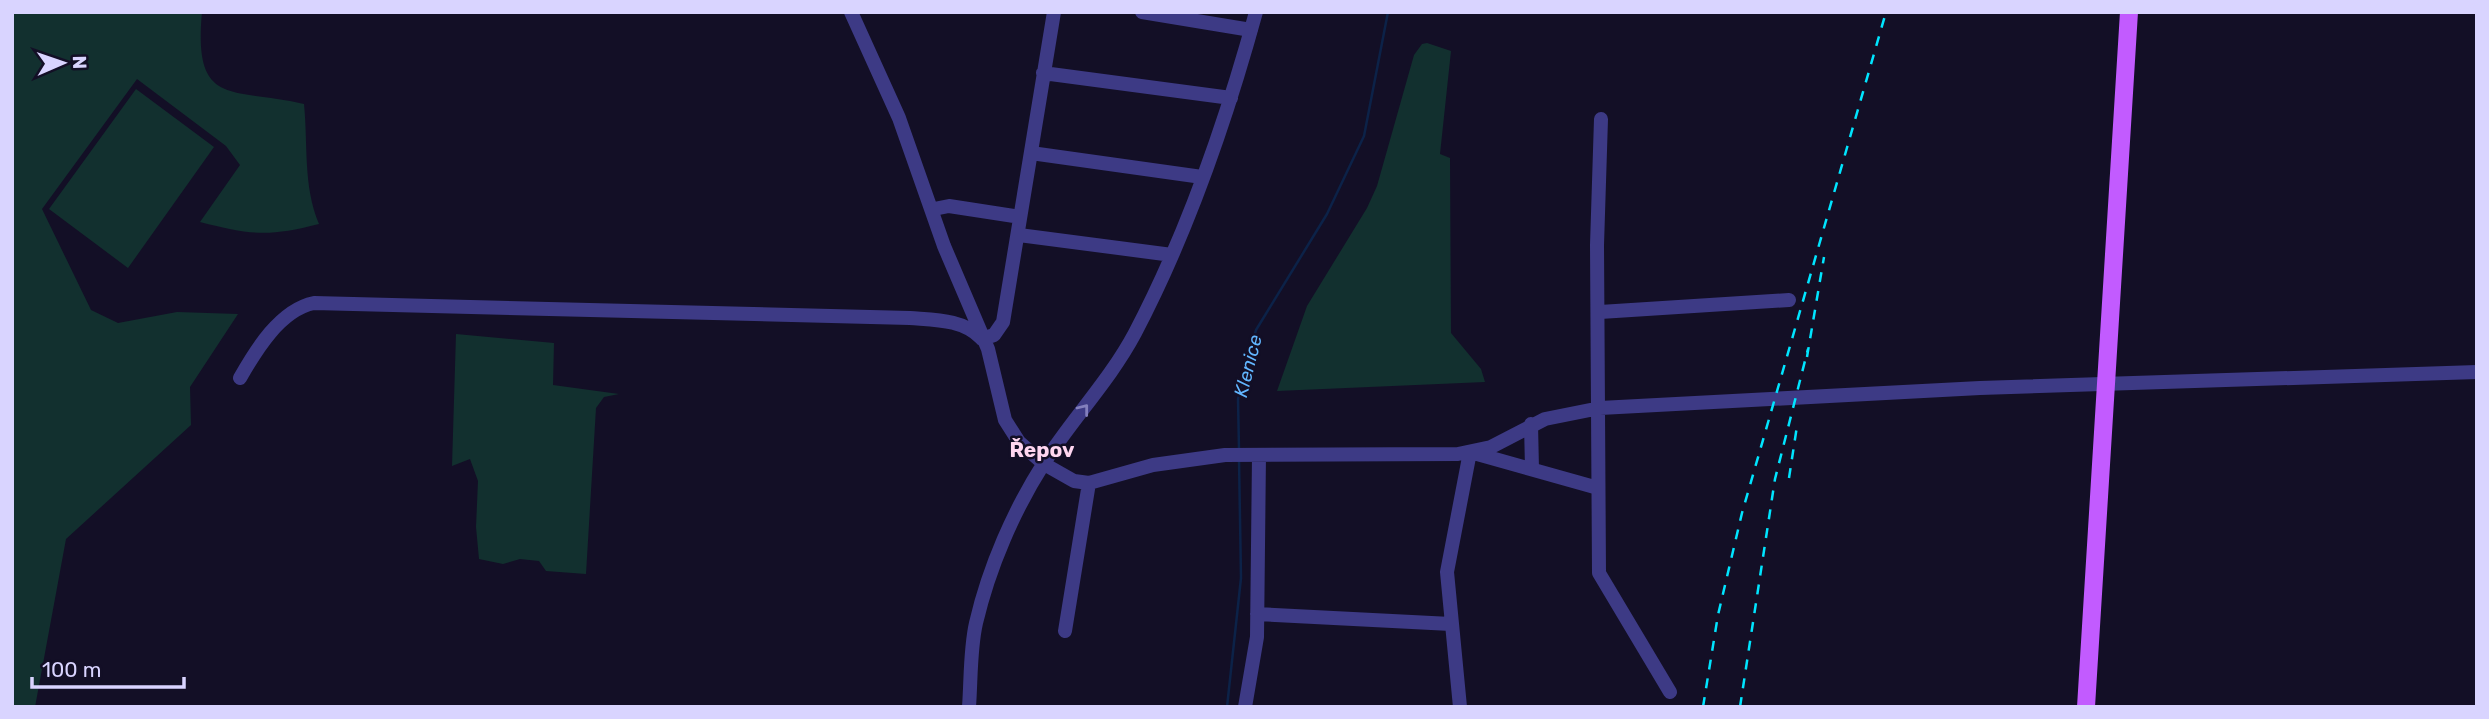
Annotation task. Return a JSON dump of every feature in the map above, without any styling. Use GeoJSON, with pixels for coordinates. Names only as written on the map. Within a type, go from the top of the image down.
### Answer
{"type":"FeatureCollection","features":[{"type":"Feature","properties":{"kind":"main road"},"geometry":{"type":"LineString","coordinates":[[2086,707],[2129,12]]}},
{"type":"Feature","properties":{"kind":"street"},"geometry":{"type":"LineString","coordinates":[[851,12],[900,118],[934,209],[944,246],[990,355],[1005,420],[1019,442],[1044,464],[1074,481],[1089,483],[1153,465],[1225,455],[1470,452],[1491,447],[1531,424],[1563,414],[1600,408],[1785,397],[2477,372]]}},
{"type":"Feature","properties":{"kind":"street"},"geometry":{"type":"LineString","coordinates":[[982,339],[994,335],[1003,322],[1054,12]]}},
{"type":"Feature","properties":{"kind":"street"},"geometry":{"type":"LineString","coordinates":[[1142,12],[1251,30]]}},
{"type":"Feature","properties":{"kind":"street"},"geometry":{"type":"LineString","coordinates":[[969,707],[975,624],[1004,538],[1044,464],[1109,378],[1135,334],[1172,255],[1202,177],[1231,98],[1256,12]]}},
{"type":"Feature","properties":{"kind":"street"},"geometry":{"type":"LineString","coordinates":[[1044,73],[1231,98]]}},
{"type":"Feature","properties":{"kind":"street"},"geometry":{"type":"LineString","coordinates":[[1601,119],[1597,245],[1600,312],[1599,573],[1670,692]]}},
{"type":"Feature","properties":{"kind":"street"},"geometry":{"type":"LineString","coordinates":[[1031,153],[1202,177]]}},
{"type":"Feature","properties":{"kind":"street"},"geometry":{"type":"LineString","coordinates":[[934,209],[949,206],[1020,217]]}},
{"type":"Feature","properties":{"kind":"street"},"geometry":{"type":"LineString","coordinates":[[1018,235],[1172,255]]}},
{"type":"Feature","properties":{"kind":"street"},"geometry":{"type":"LineString","coordinates":[[1600,312],[1789,300]]}},
{"type":"Feature","properties":{"kind":"street"},"geometry":{"type":"LineString","coordinates":[[240,378],[253,355],[274,331],[298,309],[314,303],[910,318],[953,322],[971,330],[982,339]]}},
{"type":"Feature","properties":{"kind":"street"},"geometry":{"type":"LineString","coordinates":[[1531,424],[1532,469]]}},
{"type":"Feature","properties":{"kind":"street"},"geometry":{"type":"LineString","coordinates":[[1470,452],[1598,488]]}},
{"type":"Feature","properties":{"kind":"street"},"geometry":{"type":"LineString","coordinates":[[1461,707],[1447,572],[1470,452]]}},
{"type":"Feature","properties":{"kind":"street"},"geometry":{"type":"LineString","coordinates":[[1245,707],[1257,637],[1256,455]]}},
{"type":"Feature","properties":{"kind":"street"},"geometry":{"type":"LineString","coordinates":[[1065,631],[1089,483]]}},
{"type":"Feature","properties":{"kind":"street"},"geometry":{"type":"LineString","coordinates":[[1257,614],[1451,624]]}},
{"type":"Feature","properties":{"kind":"green space"},"geometry":{"type":"Polygon","coordinates":[[[12,12],[202,12],[201,43],[204,65],[211,79],[223,88],[238,93],[304,104],[308,180],[319,224],[260,233],[200,222],[240,165],[226,146],[137,79],[42,209],[91,310],[118,323],[177,312],[238,314],[190,387],[191,425],[66,539],[35,707],[12,707],[12,12]]]}},
{"type":"Feature","properties":{"kind":"green space"},"geometry":{"type":"Polygon","coordinates":[[[1427,43],[1451,51],[1440,154],[1450,158],[1451,333],[1481,369],[1485,382],[1277,391],[1307,306],[1367,208],[1377,186],[1414,55],[1422,44],[1427,43]]]}},
{"type":"Feature","properties":{"kind":"green space"},"geometry":{"type":"Polygon","coordinates":[[[136,89],[214,147],[128,268],[49,209],[136,89]]]}},
{"type":"Feature","properties":{"kind":"green space"},"geometry":{"type":"Polygon","coordinates":[[[456,334],[554,343],[553,385],[619,394],[604,397],[596,408],[586,574],[546,571],[539,561],[520,559],[503,564],[479,559],[476,527],[478,481],[470,459],[452,466],[456,334]]]}},
{"type":"Feature","properties":{"kind":"waterway","name":"Klenice"},"geometry":{"type":"LineString","coordinates":[[1239,449],[1238,399],[1256,330],[1327,214],[1364,136],[1388,12]]}},
{"type":"Feature","properties":{"kind":"waterway","name":"Klenice"},"geometry":{"type":"LineString","coordinates":[[1227,707],[1241,578],[1239,459]]}},
{"type":"Feature","properties":{"kind":"railway"},"geometry":{"type":"LineString","coordinates":[[1703,707],[1718,615],[1742,513],[1886,12]]}},
{"type":"Feature","properties":{"kind":"railway"},"geometry":{"type":"LineString","coordinates":[[1807,357],[1824,257]]}},
{"type":"Feature","properties":{"kind":"railway"},"geometry":{"type":"LineString","coordinates":[[1740,707],[1775,479],[1808,349]]}},
{"type":"Feature","properties":{"kind":"railway"},"geometry":{"type":"LineString","coordinates":[[1789,478],[1797,426]]}},
{"type":"Feature","properties":{"kind":"district","name":"Řepov"},"geometry":{"type":"Point","coordinates":[1042,449]}}]}
